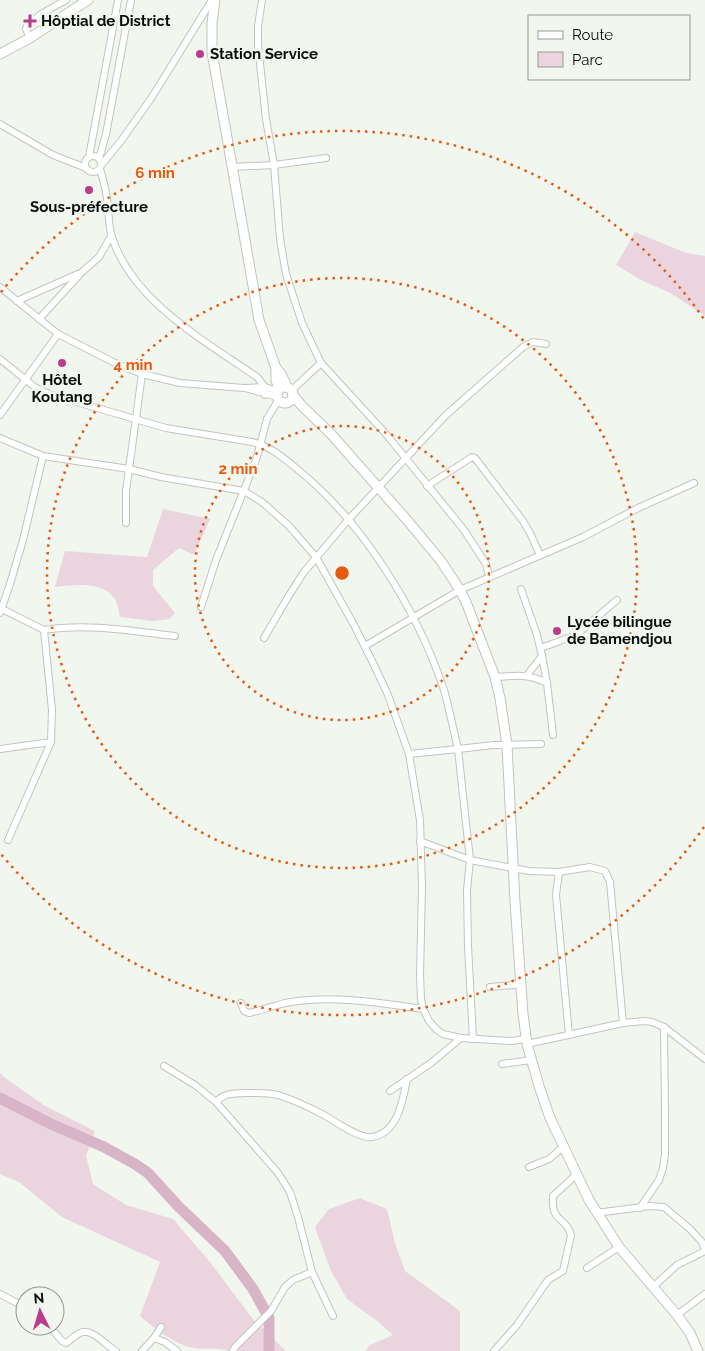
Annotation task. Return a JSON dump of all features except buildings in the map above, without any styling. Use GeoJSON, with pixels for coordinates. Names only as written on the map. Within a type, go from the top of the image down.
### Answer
{"type":"FeatureCollection","features":[{"type":"Feature","properties":{"kind":"main road"},"geometry":{"type":"LineString","coordinates":[[0,54],[30,38],[88,0]]}},
{"type":"Feature","properties":{"kind":"main road"},"geometry":{"type":"LineString","coordinates":[[214,0],[212,52],[231,167],[259,320],[276,368],[281,374],[284,394],[302,406],[331,434],[378,486],[436,556],[460,590],[486,650],[500,698],[508,745],[513,868],[521,983],[527,1041],[531,1060],[550,1118],[596,1213],[619,1247],[677,1315],[690,1333],[698,1351]]}},
{"type":"Feature","properties":{"kind":"street"},"geometry":{"type":"LineString","coordinates":[[30,38],[26,29],[27,26],[41,14],[66,0]]}},
{"type":"Feature","properties":{"kind":"street"},"geometry":{"type":"LineString","coordinates":[[86,168],[86,161],[90,157],[118,0]]}},
{"type":"Feature","properties":{"kind":"street"},"geometry":{"type":"LineString","coordinates":[[100,164],[131,0]]}},
{"type":"Feature","properties":{"kind":"street"},"geometry":{"type":"LineString","coordinates":[[0,124],[53,155],[86,168],[93,173],[121,141],[152,97],[214,0]]}},
{"type":"Feature","properties":{"kind":"street"},"geometry":{"type":"LineString","coordinates":[[262,0],[258,26],[258,45],[266,119],[274,164],[278,226],[286,274],[302,323],[321,363],[386,434],[464,530],[478,549],[486,564],[489,576]]}},
{"type":"Feature","properties":{"kind":"street"},"geometry":{"type":"LineString","coordinates":[[116,18],[148,23]]}},
{"type":"Feature","properties":{"kind":"street"},"geometry":{"type":"LineString","coordinates":[[90,157],[95,156],[100,164],[107,196],[111,236],[127,267],[148,295],[186,329],[257,377],[265,391]]}},
{"type":"Feature","properties":{"kind":"street"},"geometry":{"type":"LineString","coordinates":[[231,167],[326,158]]}},
{"type":"Feature","properties":{"kind":"street"},"geometry":{"type":"LineString","coordinates":[[39,319],[82,272],[99,257],[111,236]]}},
{"type":"Feature","properties":{"kind":"street"},"geometry":{"type":"LineString","coordinates":[[17,301],[82,272]]}},
{"type":"Feature","properties":{"kind":"street"},"geometry":{"type":"LineString","coordinates":[[0,287],[58,334],[113,362],[142,374],[180,383],[244,388],[284,394]]}},
{"type":"Feature","properties":{"kind":"street"},"geometry":{"type":"LineString","coordinates":[[0,415],[58,334]]}},
{"type":"Feature","properties":{"kind":"street"},"geometry":{"type":"LineString","coordinates":[[264,638],[288,596],[316,557],[378,486],[406,459],[446,415],[523,347],[534,342],[546,344]]}},
{"type":"Feature","properties":{"kind":"street"},"geometry":{"type":"LineString","coordinates":[[0,358],[24,380],[49,394],[166,428],[261,444],[272,450],[312,481],[334,503],[371,548],[405,603],[443,686],[458,750],[470,860],[467,890],[468,938],[474,1039]]}},
{"type":"Feature","properties":{"kind":"street"},"geometry":{"type":"LineString","coordinates":[[201,607],[216,560],[261,444],[267,419],[284,394],[321,363]]}},
{"type":"Feature","properties":{"kind":"street"},"geometry":{"type":"LineString","coordinates":[[126,523],[125,504],[142,374]]}},
{"type":"Feature","properties":{"kind":"street"},"geometry":{"type":"LineString","coordinates":[[0,438],[43,456],[129,469],[161,477],[244,491],[262,502],[289,526],[316,557],[365,646],[388,695],[409,754],[419,806],[422,887],[420,974],[423,1009],[429,1022],[438,1030],[443,1034],[461,1038],[527,1041],[644,1021],[664,1027],[705,1059]]}},
{"type":"Feature","properties":{"kind":"street"},"geometry":{"type":"LineString","coordinates":[[43,456],[23,540],[1,610],[44,630],[73,627],[119,628],[175,636]]}},
{"type":"Feature","properties":{"kind":"street"},"geometry":{"type":"LineString","coordinates":[[428,486],[472,457],[475,458],[523,521],[540,556]]}},
{"type":"Feature","properties":{"kind":"street"},"geometry":{"type":"LineString","coordinates":[[365,646],[460,590],[583,537],[638,508],[694,483]]}},
{"type":"Feature","properties":{"kind":"street"},"geometry":{"type":"LineString","coordinates":[[521,589],[541,648],[554,735]]}},
{"type":"Feature","properties":{"kind":"street"},"geometry":{"type":"LineString","coordinates":[[541,648],[576,635],[617,600]]}},
{"type":"Feature","properties":{"kind":"street"},"geometry":{"type":"LineString","coordinates":[[8,840],[51,742],[52,710],[44,630]]}},
{"type":"Feature","properties":{"kind":"street"},"geometry":{"type":"LineString","coordinates":[[526,675],[542,656]]}},
{"type":"Feature","properties":{"kind":"street"},"geometry":{"type":"LineString","coordinates":[[495,677],[526,675],[547,683]]}},
{"type":"Feature","properties":{"kind":"street"},"geometry":{"type":"LineString","coordinates":[[0,749],[51,742]]}},
{"type":"Feature","properties":{"kind":"street"},"geometry":{"type":"LineString","coordinates":[[409,754],[541,744]]}},
{"type":"Feature","properties":{"kind":"street"},"geometry":{"type":"LineString","coordinates":[[420,840],[470,860],[529,871],[559,872],[590,867],[605,871],[608,876],[623,1024]]}},
{"type":"Feature","properties":{"kind":"street"},"geometry":{"type":"LineString","coordinates":[[559,872],[556,895],[569,1035]]}},
{"type":"Feature","properties":{"kind":"street"},"geometry":{"type":"LineString","coordinates":[[490,987],[521,983]]}},
{"type":"Feature","properties":{"kind":"street"},"geometry":{"type":"LineString","coordinates":[[241,1004],[244,1011],[249,1013],[290,1002],[326,999],[357,1000],[423,1009]]}},
{"type":"Feature","properties":{"kind":"street"},"geometry":{"type":"LineString","coordinates":[[640,1208],[660,1180],[664,1161],[666,1112],[664,1027]]}},
{"type":"Feature","properties":{"kind":"street"},"geometry":{"type":"LineString","coordinates":[[390,1091],[461,1038]]}},
{"type":"Feature","properties":{"kind":"street"},"geometry":{"type":"LineString","coordinates":[[502,1064],[531,1060]]}},
{"type":"Feature","properties":{"kind":"street"},"geometry":{"type":"LineString","coordinates":[[164,1066],[195,1085],[216,1102],[278,1173],[290,1192],[312,1272],[333,1316]]}},
{"type":"Feature","properties":{"kind":"street"},"geometry":{"type":"LineString","coordinates":[[216,1102],[226,1094],[276,1094],[322,1114],[361,1136],[370,1138],[380,1135],[389,1128],[398,1116],[407,1079]]}},
{"type":"Feature","properties":{"kind":"street"},"geometry":{"type":"LineString","coordinates":[[529,1167],[549,1159],[563,1147]]}},
{"type":"Feature","properties":{"kind":"street"},"geometry":{"type":"LineString","coordinates":[[494,1351],[517,1325],[548,1280],[563,1271],[572,1235],[554,1214],[552,1208],[553,1196],[576,1175]]}},
{"type":"Feature","properties":{"kind":"street"},"geometry":{"type":"LineString","coordinates":[[596,1213],[657,1206],[668,1208],[702,1242],[705,1250],[677,1265],[654,1286]]}},
{"type":"Feature","properties":{"kind":"street"},"geometry":{"type":"LineString","coordinates":[[587,1268],[607,1257],[619,1247]]}},
{"type":"Feature","properties":{"kind":"street"},"geometry":{"type":"LineString","coordinates":[[233,1351],[271,1311],[285,1287],[293,1280],[312,1272]]}},
{"type":"Feature","properties":{"kind":"street"},"geometry":{"type":"LineString","coordinates":[[0,1294],[15,1302]]}},
{"type":"Feature","properties":{"kind":"street"},"geometry":{"type":"LineString","coordinates":[[677,1315],[705,1294]]}},
{"type":"Feature","properties":{"kind":"street"},"geometry":{"type":"LineString","coordinates":[[142,1351],[161,1327]]}},
{"type":"Feature","properties":{"kind":"street"},"geometry":{"type":"LineString","coordinates":[[57,1336],[66,1343],[79,1333],[86,1332],[92,1334],[116,1351]]}},
{"type":"Feature","properties":{"kind":"street"},"geometry":{"type":"LineString","coordinates":[[154,1338],[165,1342],[177,1351]]}},
{"type":"Feature","properties":{"kind":"green space"},"geometry":{"type":"Polygon","coordinates":[[[635,232],[686,253],[705,256],[705,316],[672,294],[641,280],[616,265],[635,232]]]}},
{"type":"Feature","properties":{"kind":"green space"},"geometry":{"type":"Polygon","coordinates":[[[163,509],[210,519],[194,555],[179,548],[153,570],[153,586],[175,613],[170,619],[153,621],[120,617],[116,601],[105,590],[89,585],[55,587],[65,551],[147,557],[163,509]]]}},
{"type":"Feature","properties":{"kind":"green space"},"geometry":{"type":"Polygon","coordinates":[[[0,1073],[45,1106],[95,1131],[86,1156],[93,1184],[126,1205],[173,1219],[210,1262],[252,1318],[286,1351],[229,1351],[194,1348],[173,1340],[158,1331],[140,1316],[160,1262],[62,1217],[19,1182],[0,1174],[0,1073]]]}},
{"type":"Feature","properties":{"kind":"green space"},"geometry":{"type":"Polygon","coordinates":[[[360,1198],[387,1209],[395,1243],[405,1271],[460,1311],[460,1351],[365,1351],[370,1345],[393,1335],[347,1299],[331,1271],[315,1227],[329,1209],[360,1198]]]}},
{"type":"Feature","properties":{"kind":"waterway"},"geometry":{"type":"LineString","coordinates":[[0,1098],[51,1124],[104,1147],[148,1173],[178,1206],[225,1251],[253,1289],[269,1318],[269,1351]]}},
{"type":"Feature","properties":{"kind":"place","name":"Hôptial de District"},"geometry":{"type":"Point","coordinates":[30,21]}},
{"type":"Feature","properties":{"kind":"place","name":"Station Service"},"geometry":{"type":"Point","coordinates":[200,54]}},
{"type":"Feature","properties":{"kind":"place","name":"Sous-préfecture"},"geometry":{"type":"Point","coordinates":[89,190]}},
{"type":"Feature","properties":{"kind":"place","name":"Hôtel Koutang"},"geometry":{"type":"Point","coordinates":[62,363]}},
{"type":"Feature","properties":{"kind":"place","name":"Lycée bilingue de Bamendjou"},"geometry":{"type":"Point","coordinates":[557,631]}}]}
